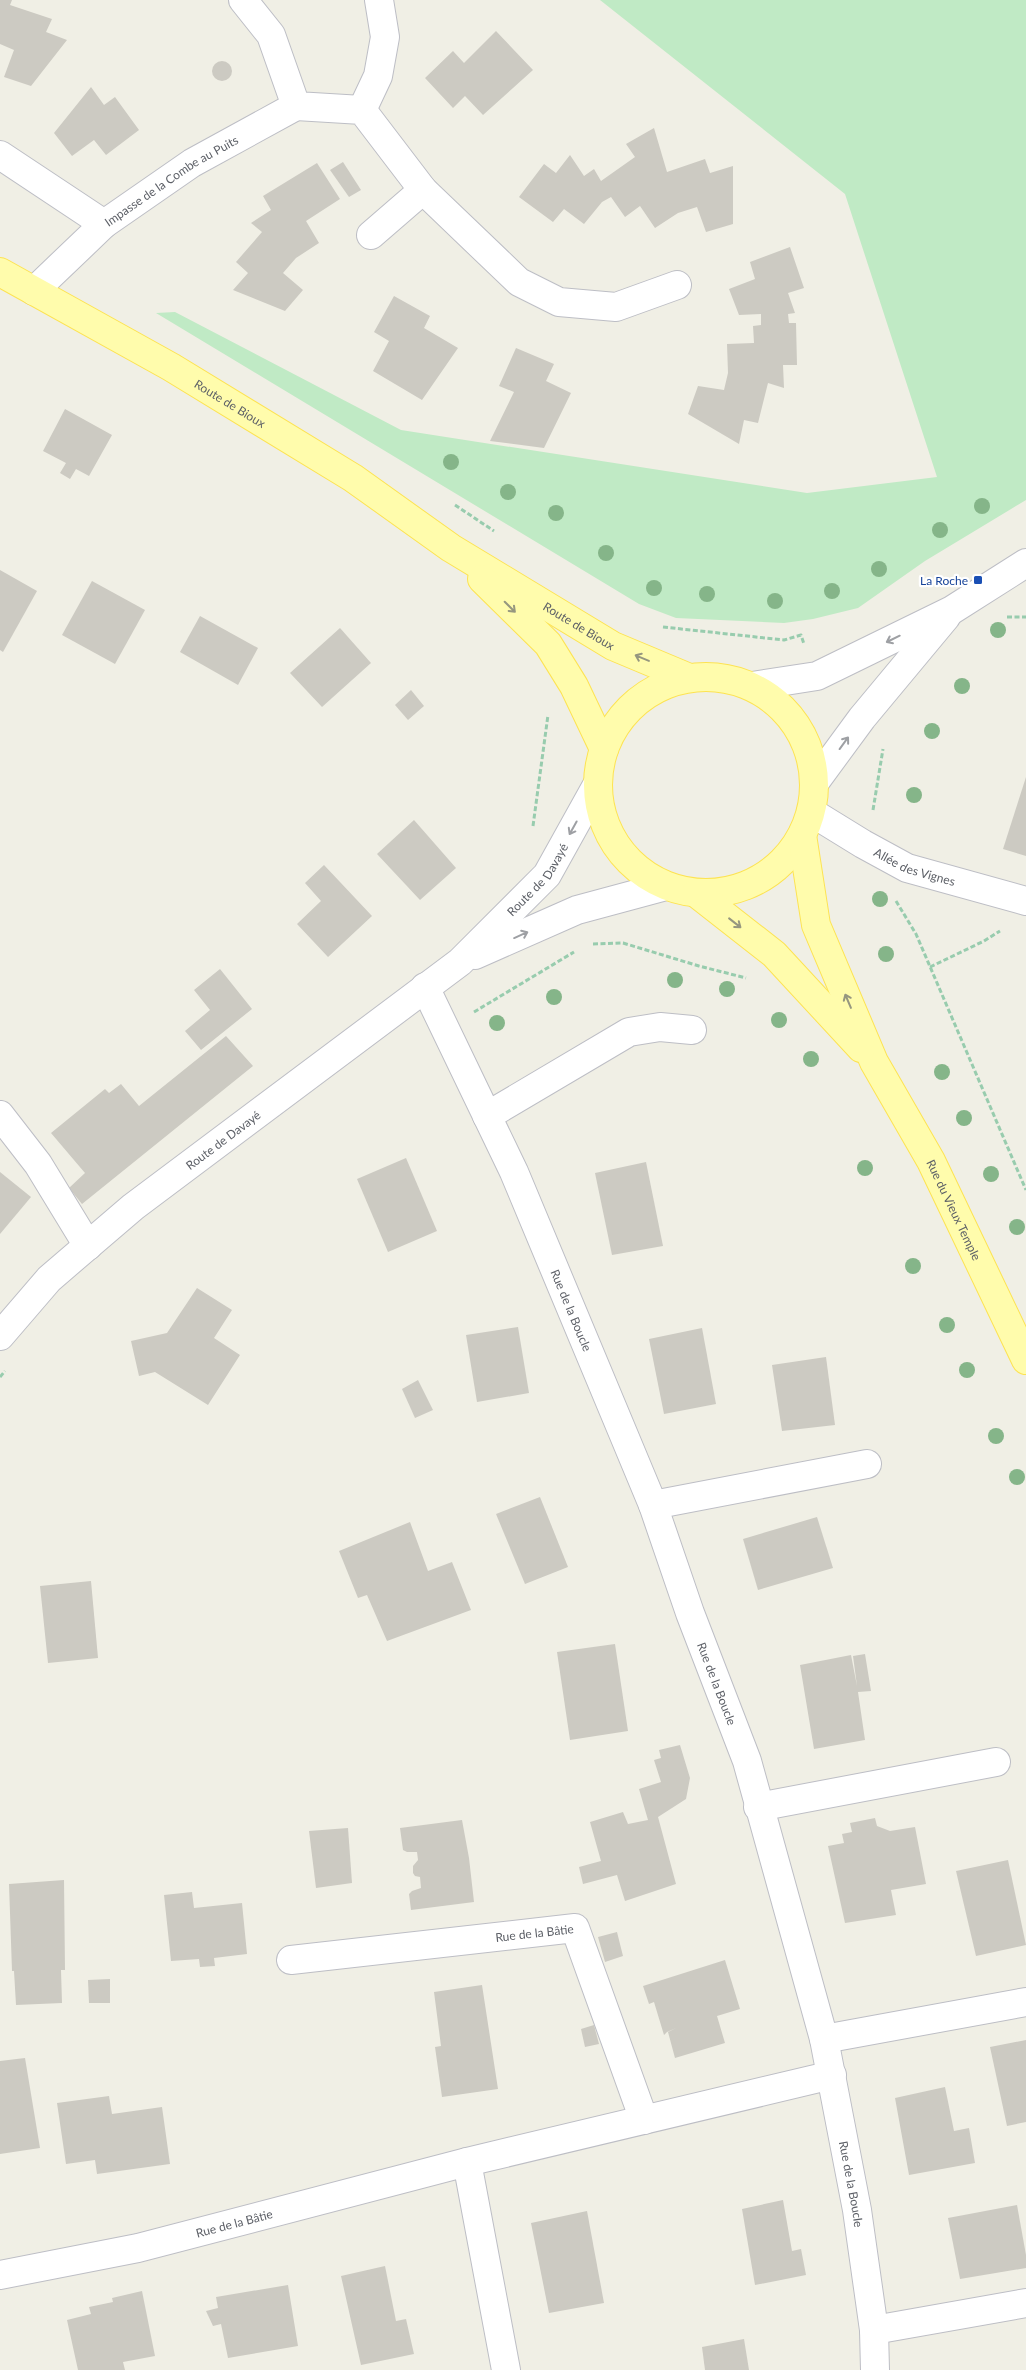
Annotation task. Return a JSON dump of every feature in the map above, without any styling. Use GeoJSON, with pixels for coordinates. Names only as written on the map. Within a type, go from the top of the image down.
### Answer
{"type":"FeatureCollection","features":[{"type":"Feature","properties":{"kind":"main road","name":"Route de Bioux"},"geometry":{"type":"LineString","coordinates":[[0,272],[171,367],[353,478],[451,548],[613,646],[687,677],[752,686]]}},
{"type":"Feature","properties":{"kind":"main road","name":"Route de Bioux"},"geometry":{"type":"LineString","coordinates":[[451,548],[548,644],[574,686],[604,749]]}},
{"type":"Feature","properties":{"kind":"main road"},"geometry":{"type":"LineString","coordinates":[[687,677],[645,695],[617,722],[604,749],[597,785],[605,826],[624,856],[647,876],[666,886],[696,894],[743,887],[770,873],[794,851],[806,823],[815,782],[806,741],[786,711],[752,686]]}},
{"type":"Feature","properties":{"kind":"main road","name":"Rue du Vieux Temple"},"geometry":{"type":"LineString","coordinates":[[806,823],[816,925],[874,1062],[931,1162],[1026,1360]]}},
{"type":"Feature","properties":{"kind":"main road","name":"Rue du Vieux Temple"},"geometry":{"type":"LineString","coordinates":[[696,894],[774,954],[874,1062]]}},
{"type":"Feature","properties":{"kind":"street"},"geometry":{"type":"LineString","coordinates":[[242,0],[271,35],[296,106],[362,110],[424,190],[519,282],[559,302],[616,306],[677,286]]}},
{"type":"Feature","properties":{"kind":"street"},"geometry":{"type":"LineString","coordinates":[[362,110],[378,76],[385,38],[379,0]]}},
{"type":"Feature","properties":{"kind":"street","name":"Impasse de la Combe au Puits"},"geometry":{"type":"LineString","coordinates":[[34,291],[104,224],[192,163],[296,106]]}},
{"type":"Feature","properties":{"kind":"street","name":"Impasse de la Combe au Puits"},"geometry":{"type":"LineString","coordinates":[[0,155],[104,224]]}},
{"type":"Feature","properties":{"kind":"street"},"geometry":{"type":"LineString","coordinates":[[371,235],[424,190]]}},
{"type":"Feature","properties":{"kind":"street"},"geometry":{"type":"LineString","coordinates":[[752,686],[817,676],[952,610],[1026,563]]}},
{"type":"Feature","properties":{"kind":"street"},"geometry":{"type":"LineString","coordinates":[[815,782],[862,718],[952,610]]}},
{"type":"Feature","properties":{"kind":"street","name":"Route de Davayé"},"geometry":{"type":"LineString","coordinates":[[0,1336],[49,1279],[134,1207],[460,962],[548,874],[597,785]]}},
{"type":"Feature","properties":{"kind":"street","name":"Allée des Vignes"},"geometry":{"type":"LineString","coordinates":[[806,823],[862,844],[907,868],[1026,902]]}},
{"type":"Feature","properties":{"kind":"street","name":"Route de Davayé"},"geometry":{"type":"LineString","coordinates":[[460,962],[577,910],[666,886]]}},
{"type":"Feature","properties":{"kind":"street","name":"Rue de la Boucle"},"geometry":{"type":"LineString","coordinates":[[425,987],[514,1172],[652,1505],[690,1613],[747,1761],[824,2039],[832,2075],[857,2210],[874,2330],[875,2370]]}},
{"type":"Feature","properties":{"kind":"street"},"geometry":{"type":"LineString","coordinates":[[487,1116],[629,1032],[660,1027],[692,1030]]}},
{"type":"Feature","properties":{"kind":"street"},"geometry":{"type":"LineString","coordinates":[[0,1115],[38,1164],[88,1246]]}},
{"type":"Feature","properties":{"kind":"street"},"geometry":{"type":"LineString","coordinates":[[652,1505],[867,1464]]}},
{"type":"Feature","properties":{"kind":"street"},"geometry":{"type":"LineString","coordinates":[[758,1806],[996,1762]]}},
{"type":"Feature","properties":{"kind":"street","name":"Rue de la Bâtie"},"geometry":{"type":"LineString","coordinates":[[291,1960],[575,1928],[644,2120]]}},
{"type":"Feature","properties":{"kind":"street"},"geometry":{"type":"LineString","coordinates":[[824,2039],[1026,2002]]}},
{"type":"Feature","properties":{"kind":"street","name":"Rue de la Bâtie"},"geometry":{"type":"LineString","coordinates":[[0,2275],[138,2248],[467,2162],[832,2075]]}},
{"type":"Feature","properties":{"kind":"street"},"geometry":{"type":"LineString","coordinates":[[467,2162],[506,2370]]}},
{"type":"Feature","properties":{"kind":"street"},"geometry":{"type":"LineString","coordinates":[[874,2330],[1026,2303]]}},
{"type":"Feature","properties":{"kind":"path"},"geometry":{"type":"LineString","coordinates":[[532,829],[548,713]]}},
{"type":"Feature","properties":{"kind":"path"},"geometry":{"type":"LineString","coordinates":[[872,817],[884,747],[880,742]]}},
{"type":"Feature","properties":{"kind":"path"},"geometry":{"type":"LineString","coordinates":[[930,967],[984,941],[1000,930],[994,914],[1000,894]]}},
{"type":"Feature","properties":{"kind":"path"},"geometry":{"type":"LineString","coordinates":[[890,897],[897,903],[916,934],[1026,1190]]}},
{"type":"Feature","properties":{"kind":"path"},"geometry":{"type":"LineString","coordinates":[[586,944],[623,943],[698,966],[750,979]]}},
{"type":"Feature","properties":{"kind":"path"},"geometry":{"type":"LineString","coordinates":[[446,1029],[578,949]]}},
{"type":"Feature","properties":{"kind":"green space"},"geometry":{"type":"Polygon","coordinates":[[[600,0],[1026,0],[1026,500],[925,561],[858,608],[813,619],[784,623],[676,618],[639,604],[156,313],[175,312],[401,430],[807,493],[937,477],[845,194],[600,0]]]}},
{"type":"Feature","properties":{"kind":"building"},"geometry":{"type":"Polygon","coordinates":[[[0,0],[12,0],[10,5],[52,19],[46,32],[67,40],[31,86],[4,77],[14,50],[0,44],[0,0]]]}},
{"type":"Feature","properties":{"kind":"building"},"geometry":{"type":"Polygon","coordinates":[[[496,31],[533,70],[483,115],[465,96],[453,108],[425,78],[453,51],[464,63],[496,31]]]}},
{"type":"Feature","properties":{"kind":"building"},"geometry":{"type":"Polygon","coordinates":[[[222,61],[229,64],[232,71],[229,78],[222,81],[215,78],[212,71],[215,64],[222,61]]]}},
{"type":"Feature","properties":{"kind":"building"},"geometry":{"type":"Polygon","coordinates":[[[91,87],[104,105],[115,97],[139,130],[106,155],[94,140],[72,156],[54,133],[91,87]]]}},
{"type":"Feature","properties":{"kind":"building"},"geometry":{"type":"Polygon","coordinates":[[[654,128],[667,172],[705,159],[710,173],[733,166],[733,224],[706,232],[697,207],[678,213],[655,228],[640,206],[625,217],[611,197],[602,202],[584,224],[564,209],[553,222],[519,197],[544,164],[556,173],[570,155],[584,176],[594,169],[601,181],[635,157],[626,144],[654,128]]]}},
{"type":"Feature","properties":{"kind":"building"},"geometry":{"type":"Polygon","coordinates":[[[343,162],[361,190],[349,197],[330,170],[343,162]]]}},
{"type":"Feature","properties":{"kind":"building"},"geometry":{"type":"Polygon","coordinates":[[[317,163],[340,199],[306,221],[319,243],[296,258],[283,273],[303,290],[285,311],[233,290],[248,273],[236,262],[262,232],[251,223],[271,210],[263,196],[317,163]]]}},
{"type":"Feature","properties":{"kind":"building"},"geometry":{"type":"Polygon","coordinates":[[[790,247],[804,288],[788,293],[795,313],[788,314],[789,323],[796,323],[797,365],[783,365],[784,388],[768,383],[758,423],[744,420],[739,444],[688,414],[698,386],[724,390],[728,373],[727,344],[754,343],[753,326],[761,325],[761,314],[739,315],[729,289],[755,279],[750,262],[790,247]]]}},
{"type":"Feature","properties":{"kind":"building"},"geometry":{"type":"Polygon","coordinates":[[[394,296],[430,316],[424,328],[458,348],[422,400],[373,371],[389,341],[374,332],[394,296]]]}},
{"type":"Feature","properties":{"kind":"building"},"geometry":{"type":"Polygon","coordinates":[[[516,348],[554,364],[546,381],[571,393],[544,448],[490,441],[514,392],[499,386],[516,348]]]}},
{"type":"Feature","properties":{"kind":"building"},"geometry":{"type":"Polygon","coordinates":[[[65,409],[112,435],[89,476],[76,469],[70,479],[60,473],[66,463],[43,451],[65,409]]]}},
{"type":"Feature","properties":{"kind":"building"},"geometry":{"type":"Polygon","coordinates":[[[0,570],[37,591],[3,652],[0,650],[0,570]]]}},
{"type":"Feature","properties":{"kind":"building"},"geometry":{"type":"Polygon","coordinates":[[[92,581],[145,610],[115,664],[62,635],[92,581]]]}},
{"type":"Feature","properties":{"kind":"building"},"geometry":{"type":"Polygon","coordinates":[[[200,616],[258,648],[238,685],[180,652],[200,616]]]}},
{"type":"Feature","properties":{"kind":"building"},"geometry":{"type":"Polygon","coordinates":[[[340,628],[371,663],[322,707],[290,673],[340,628]]]}},
{"type":"Feature","properties":{"kind":"building"},"geometry":{"type":"Polygon","coordinates":[[[411,690],[424,706],[408,720],[395,705],[411,690]]]}},
{"type":"Feature","properties":{"kind":"building"},"geometry":{"type":"Polygon","coordinates":[[[1026,777],[1026,856],[1003,849],[1026,777]]]}},
{"type":"Feature","properties":{"kind":"building"},"geometry":{"type":"Polygon","coordinates":[[[414,820],[456,868],[420,900],[377,854],[414,820]]]}},
{"type":"Feature","properties":{"kind":"building"},"geometry":{"type":"Polygon","coordinates":[[[324,865],[372,916],[328,957],[297,924],[321,901],[305,883],[324,865]]]}},
{"type":"Feature","properties":{"kind":"building"},"geometry":{"type":"Polygon","coordinates":[[[220,969],[252,1009],[201,1050],[185,1031],[210,1010],[194,990],[220,969]]]}},
{"type":"Feature","properties":{"kind":"building"},"geometry":{"type":"Polygon","coordinates":[[[226,1036],[253,1066],[82,1204],[69,1188],[85,1173],[51,1133],[105,1089],[109,1093],[121,1084],[139,1106],[226,1036]]]}},
{"type":"Feature","properties":{"kind":"building"},"geometry":{"type":"Polygon","coordinates":[[[406,1158],[437,1231],[388,1252],[357,1179],[406,1158]]]}},
{"type":"Feature","properties":{"kind":"building"},"geometry":{"type":"Polygon","coordinates":[[[646,1162],[663,1246],[612,1255],[595,1173],[646,1162]]]}},
{"type":"Feature","properties":{"kind":"building"},"geometry":{"type":"Polygon","coordinates":[[[0,1172],[31,1197],[0,1234],[0,1172]]]}},
{"type":"Feature","properties":{"kind":"building"},"geometry":{"type":"Polygon","coordinates":[[[197,1288],[232,1310],[214,1338],[240,1355],[208,1405],[155,1372],[139,1376],[131,1341],[167,1333],[197,1288]]]}},
{"type":"Feature","properties":{"kind":"building"},"geometry":{"type":"Polygon","coordinates":[[[518,1327],[529,1393],[477,1402],[466,1335],[518,1327]]]}},
{"type":"Feature","properties":{"kind":"building"},"geometry":{"type":"Polygon","coordinates":[[[702,1328],[716,1404],[664,1414],[649,1339],[702,1328]]]}},
{"type":"Feature","properties":{"kind":"building"},"geometry":{"type":"Polygon","coordinates":[[[826,1357],[835,1425],[782,1431],[772,1365],[826,1357]]]}},
{"type":"Feature","properties":{"kind":"building"},"geometry":{"type":"Polygon","coordinates":[[[418,1380],[433,1410],[415,1418],[402,1389],[418,1380]]]}},
{"type":"Feature","properties":{"kind":"building"},"geometry":{"type":"Polygon","coordinates":[[[540,1497],[568,1567],[525,1584],[496,1514],[540,1497]]]}},
{"type":"Feature","properties":{"kind":"building"},"geometry":{"type":"Polygon","coordinates":[[[817,1517],[833,1568],[758,1590],[743,1539],[817,1517]]]}},
{"type":"Feature","properties":{"kind":"building"},"geometry":{"type":"Polygon","coordinates":[[[410,1522],[428,1571],[452,1562],[471,1610],[387,1641],[367,1595],[358,1598],[339,1551],[410,1522]]]}},
{"type":"Feature","properties":{"kind":"building"},"geometry":{"type":"Polygon","coordinates":[[[91,1581],[98,1658],[48,1663],[40,1586],[91,1581]]]}},
{"type":"Feature","properties":{"kind":"building"},"geometry":{"type":"Polygon","coordinates":[[[615,1644],[628,1731],[570,1740],[557,1652],[615,1644]]]}},
{"type":"Feature","properties":{"kind":"building"},"geometry":{"type":"Polygon","coordinates":[[[865,1654],[871,1691],[858,1692],[865,1740],[814,1749],[800,1665],[851,1655],[857,1686],[853,1656],[865,1654]]]}},
{"type":"Feature","properties":{"kind":"building"},"geometry":{"type":"Polygon","coordinates":[[[680,1745],[690,1778],[686,1799],[658,1817],[676,1884],[625,1901],[617,1875],[583,1884],[579,1867],[601,1861],[590,1822],[623,1812],[628,1824],[648,1820],[639,1789],[661,1782],[654,1760],[661,1758],[659,1750],[680,1745]]]}},
{"type":"Feature","properties":{"kind":"building"},"geometry":{"type":"Polygon","coordinates":[[[875,1818],[877,1826],[890,1831],[915,1827],[926,1884],[891,1890],[896,1915],[845,1923],[828,1846],[844,1843],[842,1834],[852,1832],[850,1823],[875,1818]]]}},
{"type":"Feature","properties":{"kind":"building"},"geometry":{"type":"Polygon","coordinates":[[[462,1820],[474,1902],[411,1910],[409,1894],[421,1888],[420,1877],[415,1876],[413,1873],[413,1866],[418,1860],[417,1852],[403,1850],[400,1828],[462,1820]]]}},
{"type":"Feature","properties":{"kind":"building"},"geometry":{"type":"Polygon","coordinates":[[[348,1828],[352,1883],[316,1888],[309,1831],[348,1828]]]}},
{"type":"Feature","properties":{"kind":"building"},"geometry":{"type":"Polygon","coordinates":[[[1008,1860],[1026,1945],[976,1956],[956,1871],[1008,1860]]]}},
{"type":"Feature","properties":{"kind":"building"},"geometry":{"type":"Polygon","coordinates":[[[64,1880],[65,1970],[61,1970],[62,2003],[16,2005],[14,1971],[12,1971],[9,1884],[64,1880]]]}},
{"type":"Feature","properties":{"kind":"building"},"geometry":{"type":"Polygon","coordinates":[[[192,1892],[194,1908],[242,1903],[247,1954],[214,1958],[215,1966],[200,1967],[199,1959],[171,1961],[164,1895],[192,1892]]]}},
{"type":"Feature","properties":{"kind":"building"},"geometry":{"type":"Polygon","coordinates":[[[617,1932],[623,1956],[605,1962],[598,1937],[617,1932]]]}},
{"type":"Feature","properties":{"kind":"building"},"geometry":{"type":"Polygon","coordinates":[[[725,1960],[740,2009],[717,2016],[725,2043],[675,2058],[668,2032],[676,2028],[667,2032],[664,2035],[654,2002],[649,2004],[643,1986],[725,1960]]]}},
{"type":"Feature","properties":{"kind":"building"},"geometry":{"type":"Polygon","coordinates":[[[110,1979],[110,2003],[89,2003],[88,1980],[110,1979]]]}},
{"type":"Feature","properties":{"kind":"building"},"geometry":{"type":"Polygon","coordinates":[[[482,1985],[498,2089],[442,2097],[435,2047],[441,2046],[434,1992],[482,1985]]]}},
{"type":"Feature","properties":{"kind":"building"},"geometry":{"type":"Polygon","coordinates":[[[594,2025],[599,2044],[585,2047],[581,2029],[594,2025]]]}},
{"type":"Feature","properties":{"kind":"building"},"geometry":{"type":"Polygon","coordinates":[[[1026,2040],[1026,2122],[1007,2126],[990,2047],[1026,2040]]]}},
{"type":"Feature","properties":{"kind":"building"},"geometry":{"type":"Polygon","coordinates":[[[25,2058],[40,2148],[0,2154],[0,2061],[25,2058]]]}},
{"type":"Feature","properties":{"kind":"building"},"geometry":{"type":"Polygon","coordinates":[[[945,2087],[954,2131],[969,2128],[975,2163],[909,2175],[895,2098],[945,2087]]]}},
{"type":"Feature","properties":{"kind":"building"},"geometry":{"type":"Polygon","coordinates":[[[109,2096],[112,2114],[162,2107],[170,2164],[97,2174],[95,2160],[66,2164],[57,2103],[109,2096]]]}},
{"type":"Feature","properties":{"kind":"building"},"geometry":{"type":"Polygon","coordinates":[[[783,2200],[792,2251],[801,2249],[806,2275],[755,2285],[742,2209],[783,2200]]]}},
{"type":"Feature","properties":{"kind":"building"},"geometry":{"type":"Polygon","coordinates":[[[1017,2205],[1026,2255],[1026,2268],[960,2279],[948,2218],[1017,2205]]]}},
{"type":"Feature","properties":{"kind":"building"},"geometry":{"type":"Polygon","coordinates":[[[587,2211],[604,2303],[549,2313],[531,2223],[587,2211]]]}},
{"type":"Feature","properties":{"kind":"building"},"geometry":{"type":"Polygon","coordinates":[[[385,2266],[396,2321],[406,2319],[414,2354],[361,2365],[341,2276],[385,2266]]]}},
{"type":"Feature","properties":{"kind":"building"},"geometry":{"type":"Polygon","coordinates":[[[288,2285],[298,2346],[228,2358],[221,2324],[213,2326],[206,2311],[218,2308],[216,2297],[288,2285]]]}},
{"type":"Feature","properties":{"kind":"building"},"geometry":{"type":"Polygon","coordinates":[[[142,2291],[155,2356],[123,2362],[125,2370],[78,2370],[67,2320],[91,2314],[89,2307],[113,2302],[112,2298],[142,2291]]]}},
{"type":"Feature","properties":{"kind":"building"},"geometry":{"type":"Polygon","coordinates":[[[744,2339],[749,2370],[705,2370],[702,2347],[744,2339]]]}},
{"type":"Feature","properties":{"kind":"place","name":"La Roche"},"geometry":{"type":"Point","coordinates":[978,580]}}]}
